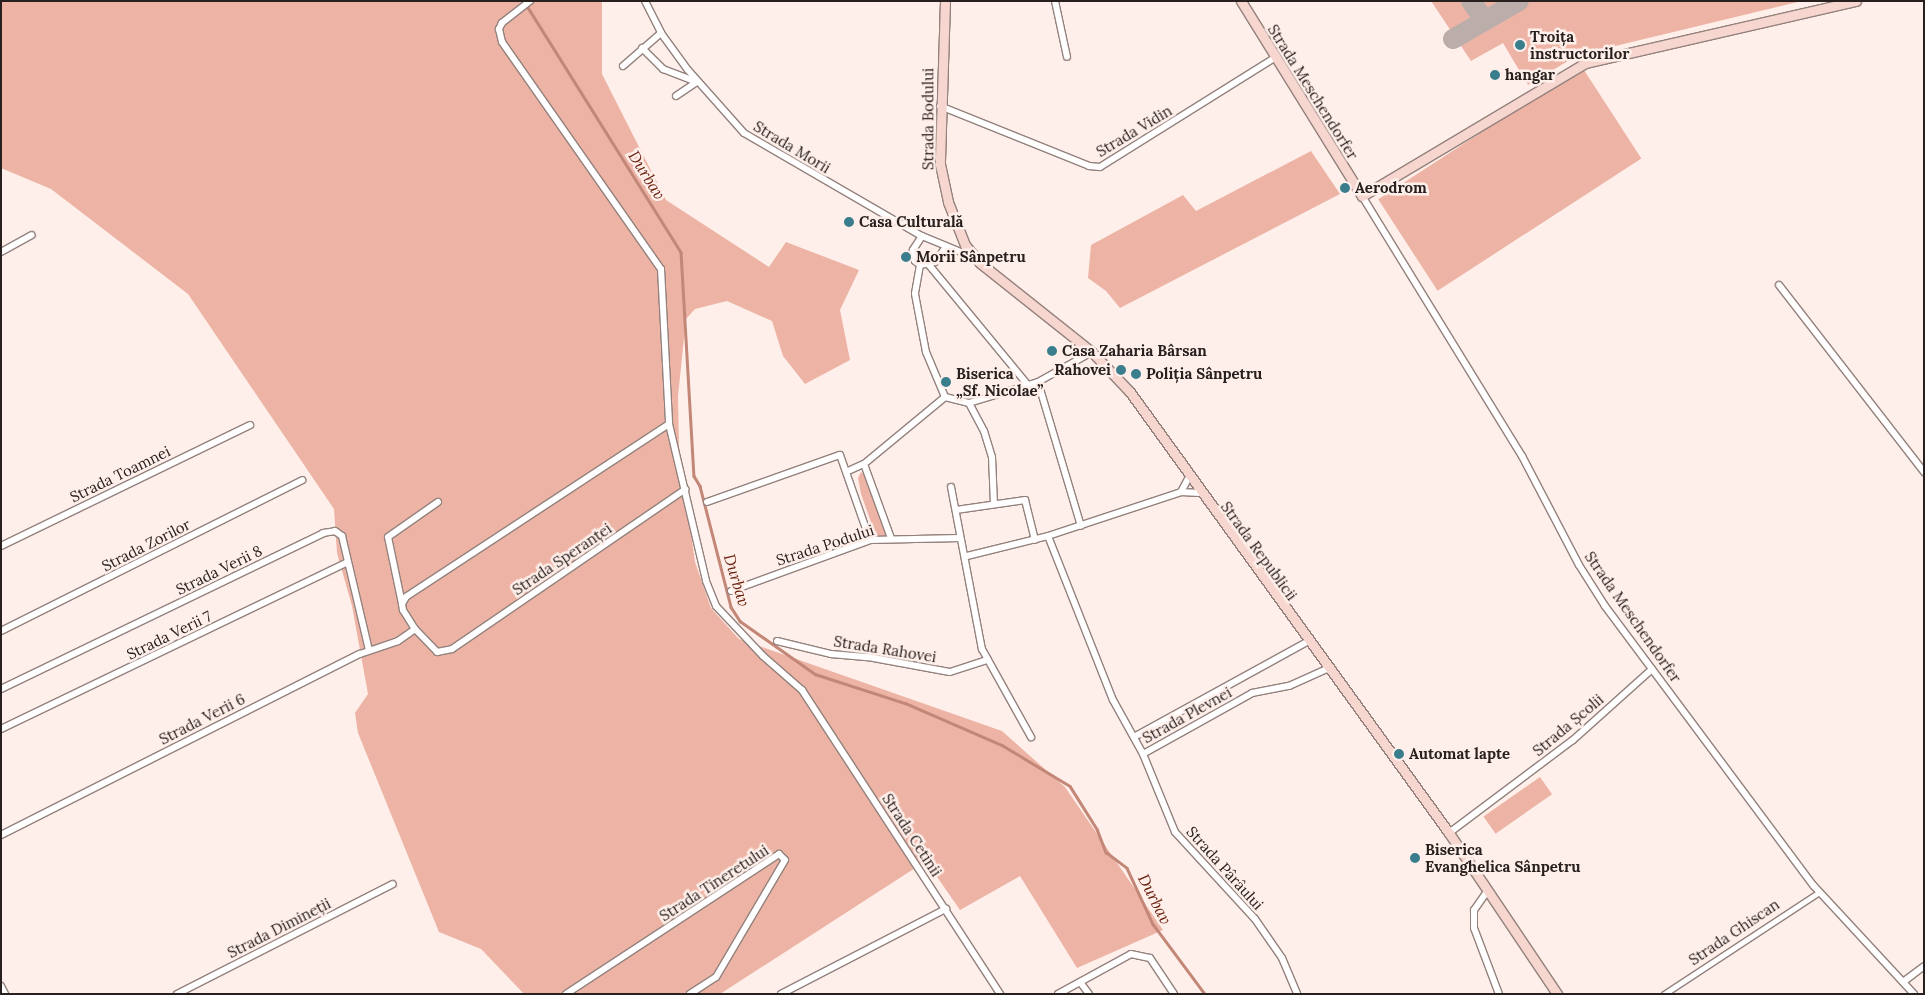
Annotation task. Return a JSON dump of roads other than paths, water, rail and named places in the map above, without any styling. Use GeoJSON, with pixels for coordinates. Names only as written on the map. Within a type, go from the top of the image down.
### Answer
{"type":"FeatureCollection","features":[{"type":"Feature","properties":{"kind":"main road","name":"Strada Bodului"},"geometry":{"type":"LineString","coordinates":[[945,1],[940,106],[943,184],[965,245],[975,258]]}},
{"type":"Feature","properties":{"kind":"main road","name":"Strada Meschendorfer"},"geometry":{"type":"LineString","coordinates":[[1241,1],[1362,196]]}},
{"type":"Feature","properties":{"kind":"main road"},"geometry":{"type":"LineString","coordinates":[[1362,196],[1585,63],[1856,1]]}},
{"type":"Feature","properties":{"kind":"main road","name":"Strada Republicii"},"geometry":{"type":"LineString","coordinates":[[975,258],[1092,352],[1130,392],[1307,642],[1449,834],[1486,893],[1557,994]]}},
{"type":"Feature","properties":{"kind":"street","name":"Strada Cetinii"},"geometry":{"type":"LineString","coordinates":[[530,1],[499,29],[502,42],[660,269],[669,424],[686,489],[706,581],[716,606],[763,656],[802,690],[1000,994]]}},
{"type":"Feature","properties":{"kind":"street","name":"Strada Morii"},"geometry":{"type":"LineString","coordinates":[[645,1],[661,33],[696,82],[729,119],[760,144],[922,236],[975,258]]}},
{"type":"Feature","properties":{"kind":"street"},"geometry":{"type":"LineString","coordinates":[[1055,1],[1067,57]]}},
{"type":"Feature","properties":{"kind":"street"},"geometry":{"type":"LineString","coordinates":[[623,66],[661,33]]}},
{"type":"Feature","properties":{"kind":"street"},"geometry":{"type":"LineString","coordinates":[[642,48],[662,69],[696,82]]}},
{"type":"Feature","properties":{"kind":"street","name":"Strada Vidin"},"geometry":{"type":"LineString","coordinates":[[940,106],[1089,166],[1100,167],[1276,57]]}},
{"type":"Feature","properties":{"kind":"street"},"geometry":{"type":"LineString","coordinates":[[676,96],[696,82]]}},
{"type":"Feature","properties":{"kind":"street","name":"Strada Meschendorfer"},"geometry":{"type":"LineString","coordinates":[[1362,196],[1514,442],[1585,576],[1652,669],[1819,892],[1914,994]]}},
{"type":"Feature","properties":{"kind":"street"},"geometry":{"type":"LineString","coordinates":[[1,252],[32,235]]}},
{"type":"Feature","properties":{"kind":"street"},"geometry":{"type":"LineString","coordinates":[[922,236],[913,250],[915,261],[920,265],[929,265],[946,247]]}},
{"type":"Feature","properties":{"kind":"street"},"geometry":{"type":"LineString","coordinates":[[953,250],[965,245]]}},
{"type":"Feature","properties":{"kind":"street"},"geometry":{"type":"LineString","coordinates":[[920,265],[915,294],[926,352],[945,396]]}},
{"type":"Feature","properties":{"kind":"street"},"geometry":{"type":"LineString","coordinates":[[929,265],[1028,384]]}},
{"type":"Feature","properties":{"kind":"street"},"geometry":{"type":"LineString","coordinates":[[1779,285],[1924,472]]}},
{"type":"Feature","properties":{"kind":"street"},"geometry":{"type":"LineString","coordinates":[[945,396],[969,403],[1038,382],[1092,352]]}},
{"type":"Feature","properties":{"kind":"street"},"geometry":{"type":"LineString","coordinates":[[1038,382],[1081,526]]}},
{"type":"Feature","properties":{"kind":"street"},"geometry":{"type":"LineString","coordinates":[[848,471],[864,464],[945,396]]}},
{"type":"Feature","properties":{"kind":"street"},"geometry":{"type":"LineString","coordinates":[[969,403],[984,431],[992,457],[994,504]]}},
{"type":"Feature","properties":{"kind":"street"},"geometry":{"type":"LineString","coordinates":[[402,604],[406,597],[669,424]]}},
{"type":"Feature","properties":{"kind":"street","name":"Strada Toamnei"},"geometry":{"type":"LineString","coordinates":[[1,546],[250,425]]}},
{"type":"Feature","properties":{"kind":"street"},"geometry":{"type":"LineString","coordinates":[[708,502],[835,454],[842,456],[870,540]]}},
{"type":"Feature","properties":{"kind":"street"},"geometry":{"type":"LineString","coordinates":[[864,464],[891,538]]}},
{"type":"Feature","properties":{"kind":"street"},"geometry":{"type":"LineString","coordinates":[[1181,492],[1189,477]]}},
{"type":"Feature","properties":{"kind":"street","name":"Strada Zorilor"},"geometry":{"type":"LineString","coordinates":[[1,632],[302,480]]}},
{"type":"Feature","properties":{"kind":"street"},"geometry":{"type":"LineString","coordinates":[[951,487],[960,538],[967,556],[974,616],[988,660],[1031,737]]}},
{"type":"Feature","properties":{"kind":"street","name":"Strada Speranței"},"geometry":{"type":"LineString","coordinates":[[415,629],[437,652],[452,649],[686,489]]}},
{"type":"Feature","properties":{"kind":"street"},"geometry":{"type":"LineString","coordinates":[[967,556],[1035,540],[1181,492],[1200,493]]}},
{"type":"Feature","properties":{"kind":"street"},"geometry":{"type":"LineString","coordinates":[[956,510],[1025,500],[1035,540]]}},
{"type":"Feature","properties":{"kind":"street"},"geometry":{"type":"LineString","coordinates":[[415,629],[402,604],[388,537],[438,502]]}},
{"type":"Feature","properties":{"kind":"street","name":"Strada Verii 8"},"geometry":{"type":"LineString","coordinates":[[1,689],[323,533],[335,531],[342,536],[370,650]]}},
{"type":"Feature","properties":{"kind":"street","name":"Strada Plevnei"},"geometry":{"type":"LineString","coordinates":[[1048,536],[1113,700],[1143,754],[1252,693],[1289,686],[1327,668]]}},
{"type":"Feature","properties":{"kind":"street","name":"Strada Podului"},"geometry":{"type":"LineString","coordinates":[[731,590],[870,540],[891,538],[960,538]]}},
{"type":"Feature","properties":{"kind":"street","name":"Strada Verii 7"},"geometry":{"type":"LineString","coordinates":[[1,729],[348,562]]}},
{"type":"Feature","properties":{"kind":"street","name":"Strada Verii 6"},"geometry":{"type":"LineString","coordinates":[[1,835],[370,650],[398,641],[415,629]]}},
{"type":"Feature","properties":{"kind":"street","name":"Strada Rahovei"},"geometry":{"type":"LineString","coordinates":[[777,641],[831,654],[868,656],[950,672],[988,660]]}},
{"type":"Feature","properties":{"kind":"street"},"geometry":{"type":"LineString","coordinates":[[1134,737],[1307,642]]}},
{"type":"Feature","properties":{"kind":"street","name":"Strada Școlii"},"geometry":{"type":"LineString","coordinates":[[1449,834],[1573,740],[1652,669]]}},
{"type":"Feature","properties":{"kind":"street","name":"Strada Pârâului"},"geometry":{"type":"LineString","coordinates":[[1143,754],[1175,832],[1255,919],[1282,958],[1297,994]]}},
{"type":"Feature","properties":{"kind":"street","name":"Strada Tineretului"},"geometry":{"type":"LineString","coordinates":[[566,994],[779,854],[785,860],[716,977],[690,994]]}},
{"type":"Feature","properties":{"kind":"street","name":"Strada Dimineții"},"geometry":{"type":"LineString","coordinates":[[177,994],[393,884]]}},
{"type":"Feature","properties":{"kind":"street","name":"Strada Ghiscan"},"geometry":{"type":"LineString","coordinates":[[1664,994],[1819,892]]}},
{"type":"Feature","properties":{"kind":"street"},"geometry":{"type":"LineString","coordinates":[[1486,893],[1474,910],[1474,928],[1499,994]]}},
{"type":"Feature","properties":{"kind":"street"},"geometry":{"type":"LineString","coordinates":[[781,994],[946,909]]}},
{"type":"Feature","properties":{"kind":"street"},"geometry":{"type":"LineString","coordinates":[[1058,994],[1132,954],[1142,954],[1150,958],[1174,994]]}},
{"type":"Feature","properties":{"kind":"street"},"geometry":{"type":"LineString","coordinates":[[1902,982],[1924,966]]}},
{"type":"Feature","properties":{"kind":"street"},"geometry":{"type":"LineString","coordinates":[[1080,982],[1088,994]]}},
{"type":"Feature","properties":{"kind":"street"},"geometry":{"type":"LineString","coordinates":[[1,986],[5,994]]}},
{"type":"Feature","properties":{"kind":"waterway","name":"Durbav"},"geometry":{"type":"LineString","coordinates":[[524,1],[681,252],[694,476],[700,486],[731,607],[740,621],[815,674],[905,703],[1002,745],[1070,786],[1097,829],[1106,852],[1127,868],[1153,924],[1205,994]]}},
{"type":"Feature","properties":{"kind":"place","name":"Troița instructorilor"},"geometry":{"type":"Point","coordinates":[1520,45]}},
{"type":"Feature","properties":{"kind":"place","name":"hangar"},"geometry":{"type":"Point","coordinates":[1495,75]}},
{"type":"Feature","properties":{"kind":"place","name":"Aerodrom"},"geometry":{"type":"Point","coordinates":[1345,188]}},
{"type":"Feature","properties":{"kind":"place","name":"Casa Culturală"},"geometry":{"type":"Point","coordinates":[849,222]}},
{"type":"Feature","properties":{"kind":"place","name":"Morii Sânpetru"},"geometry":{"type":"Point","coordinates":[906,257]}},
{"type":"Feature","properties":{"kind":"place","name":"Casa Zaharia Bârsan"},"geometry":{"type":"Point","coordinates":[1052,351]}},
{"type":"Feature","properties":{"kind":"place","name":"Rahovei"},"geometry":{"type":"Point","coordinates":[1121,370]}},
{"type":"Feature","properties":{"kind":"place","name":"Poliția Sânpetru"},"geometry":{"type":"Point","coordinates":[1136,374]}},
{"type":"Feature","properties":{"kind":"place","name":"Biserica „Sf. Nicolae”"},"geometry":{"type":"Point","coordinates":[946,382]}},
{"type":"Feature","properties":{"kind":"place","name":"Automat lapte"},"geometry":{"type":"Point","coordinates":[1399,754]}},
{"type":"Feature","properties":{"kind":"place","name":"Biserica Evanghelica Sânpetru"},"geometry":{"type":"Point","coordinates":[1415,858]}}]}
